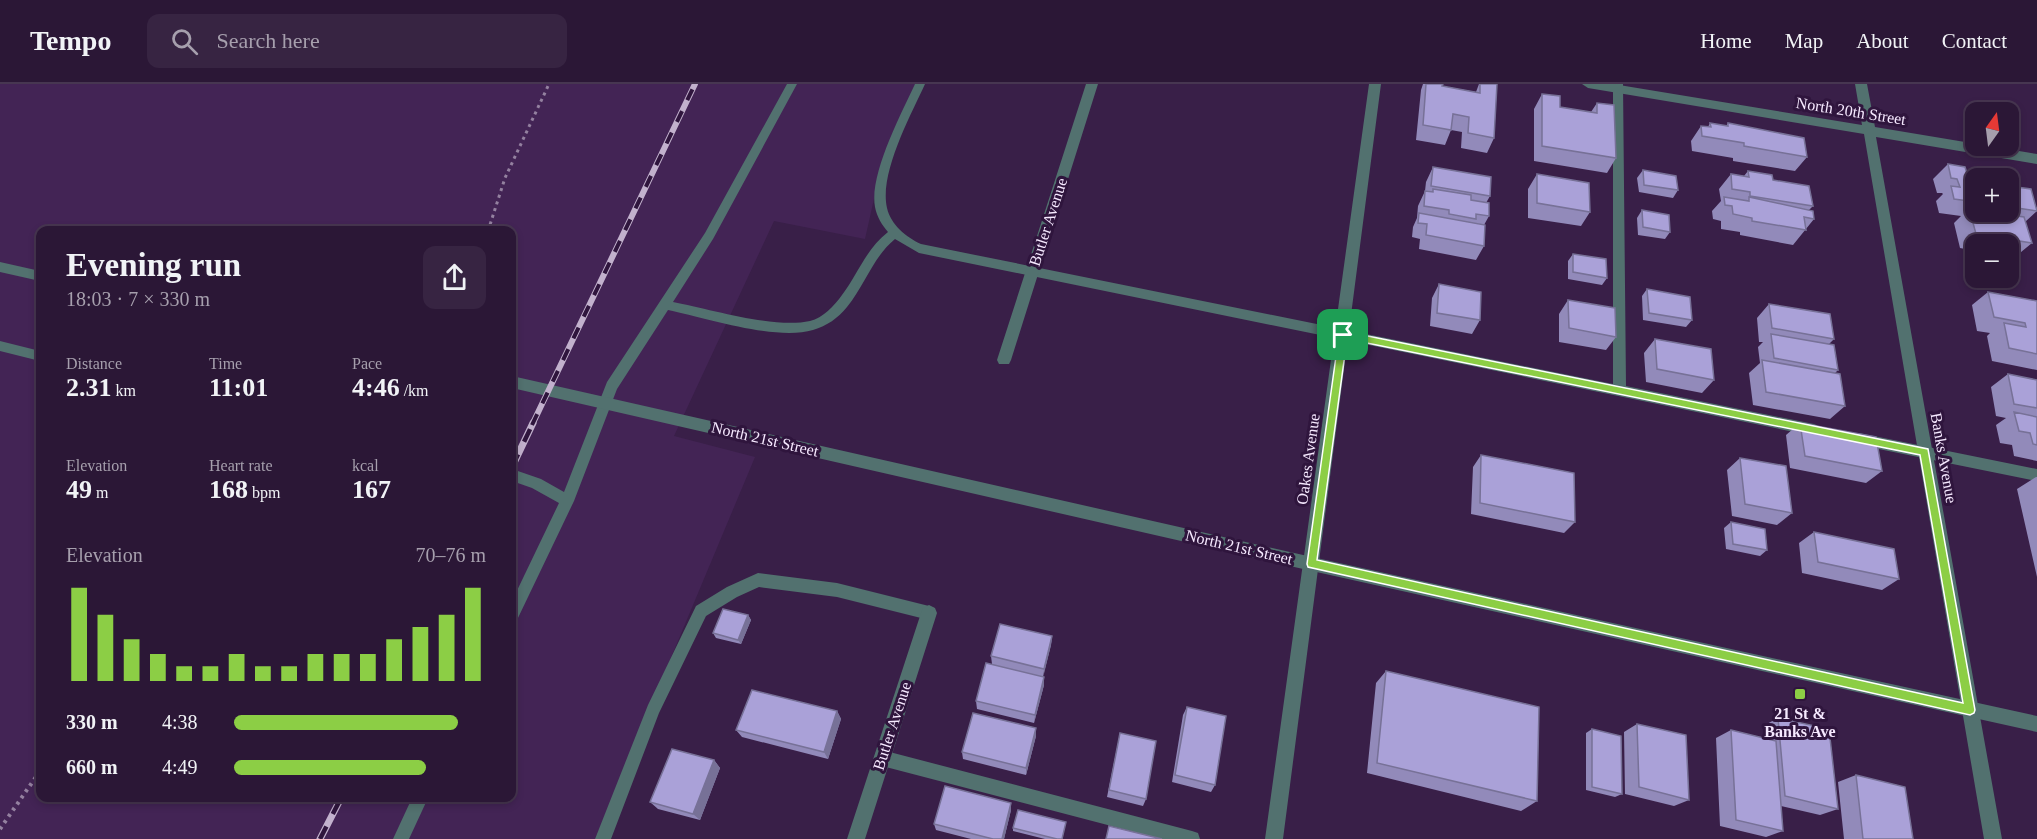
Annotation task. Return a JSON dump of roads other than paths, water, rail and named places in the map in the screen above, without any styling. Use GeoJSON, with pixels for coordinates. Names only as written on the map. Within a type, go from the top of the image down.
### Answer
{"type":"FeatureCollection","features":[{"type":"Feature","properties":{"kind":"street","name":"Butler Avenue"},"geometry":{"type":"LineString","coordinates":[[1004,360],[1092,84]]}},
{"type":"Feature","properties":{"kind":"street","name":"Oakes Avenue"},"geometry":{"type":"LineString","coordinates":[[1274,839],[1375,84]]}},
{"type":"Feature","properties":{"kind":"street","name":"North 20th Street"},"geometry":{"type":"LineString","coordinates":[[1588,84],[1618,86],[2037,159]]}},
{"type":"Feature","properties":{"kind":"street","name":"Banks Avenue"},"geometry":{"type":"LineString","coordinates":[[1861,84],[1993,839]]}},
{"type":"Feature","properties":{"kind":"street"},"geometry":{"type":"LineString","coordinates":[[0,267],[36,275]]}},
{"type":"Feature","properties":{"kind":"street","name":"North 21st Street"},"geometry":{"type":"LineString","coordinates":[[516,383],[1312,564],[2037,724]]}},
{"type":"Feature","properties":{"kind":"street","name":"Butler Avenue"},"geometry":{"type":"LineString","coordinates":[[856,839],[929,613]]}},
{"type":"Feature","properties":{"kind":"lane"},"geometry":{"type":"LineString","coordinates":[[516,607],[567,501],[612,386],[709,236],[792,84]]}},
{"type":"Feature","properties":{"kind":"lane"},"geometry":{"type":"LineString","coordinates":[[920,84],[898,135],[883,181],[880,199],[882,213],[895,233],[908,244],[919,248],[2037,475]]}},
{"type":"Feature","properties":{"kind":"lane"},"geometry":{"type":"LineString","coordinates":[[1618,86],[1620,390]]}},
{"type":"Feature","properties":{"kind":"lane"},"geometry":{"type":"LineString","coordinates":[[666,305],[770,325],[810,326],[835,312],[850,294],[879,245],[895,233]]}},
{"type":"Feature","properties":{"kind":"lane"},"geometry":{"type":"LineString","coordinates":[[0,346],[36,356]]}},
{"type":"Feature","properties":{"kind":"lane"},"geometry":{"type":"LineString","coordinates":[[516,476],[536,483],[567,501]]}},
{"type":"Feature","properties":{"kind":"lane"},"geometry":{"type":"LineString","coordinates":[[603,839],[653,710],[701,611],[732,592],[758,580],[837,590],[929,613]]}},
{"type":"Feature","properties":{"kind":"lane"},"geometry":{"type":"LineString","coordinates":[[882,758],[1192,839]]}},
{"type":"Feature","properties":{"kind":"lane"},"geometry":{"type":"LineString","coordinates":[[400,839],[418,802]]}},
{"type":"Feature","properties":{"kind":"railway"},"geometry":{"type":"LineString","coordinates":[[532,425],[695,84]]}},
{"type":"Feature","properties":{"kind":"railway"},"geometry":{"type":"LineString","coordinates":[[516,459],[533,423]]}},
{"type":"Feature","properties":{"kind":"railway"},"geometry":{"type":"LineString","coordinates":[[320,839],[339,802]]}},
{"type":"Feature","properties":{"kind":"place","name":"21 St & Banks Ave"},"geometry":{"type":"Point","coordinates":[1800,694]}}]}
